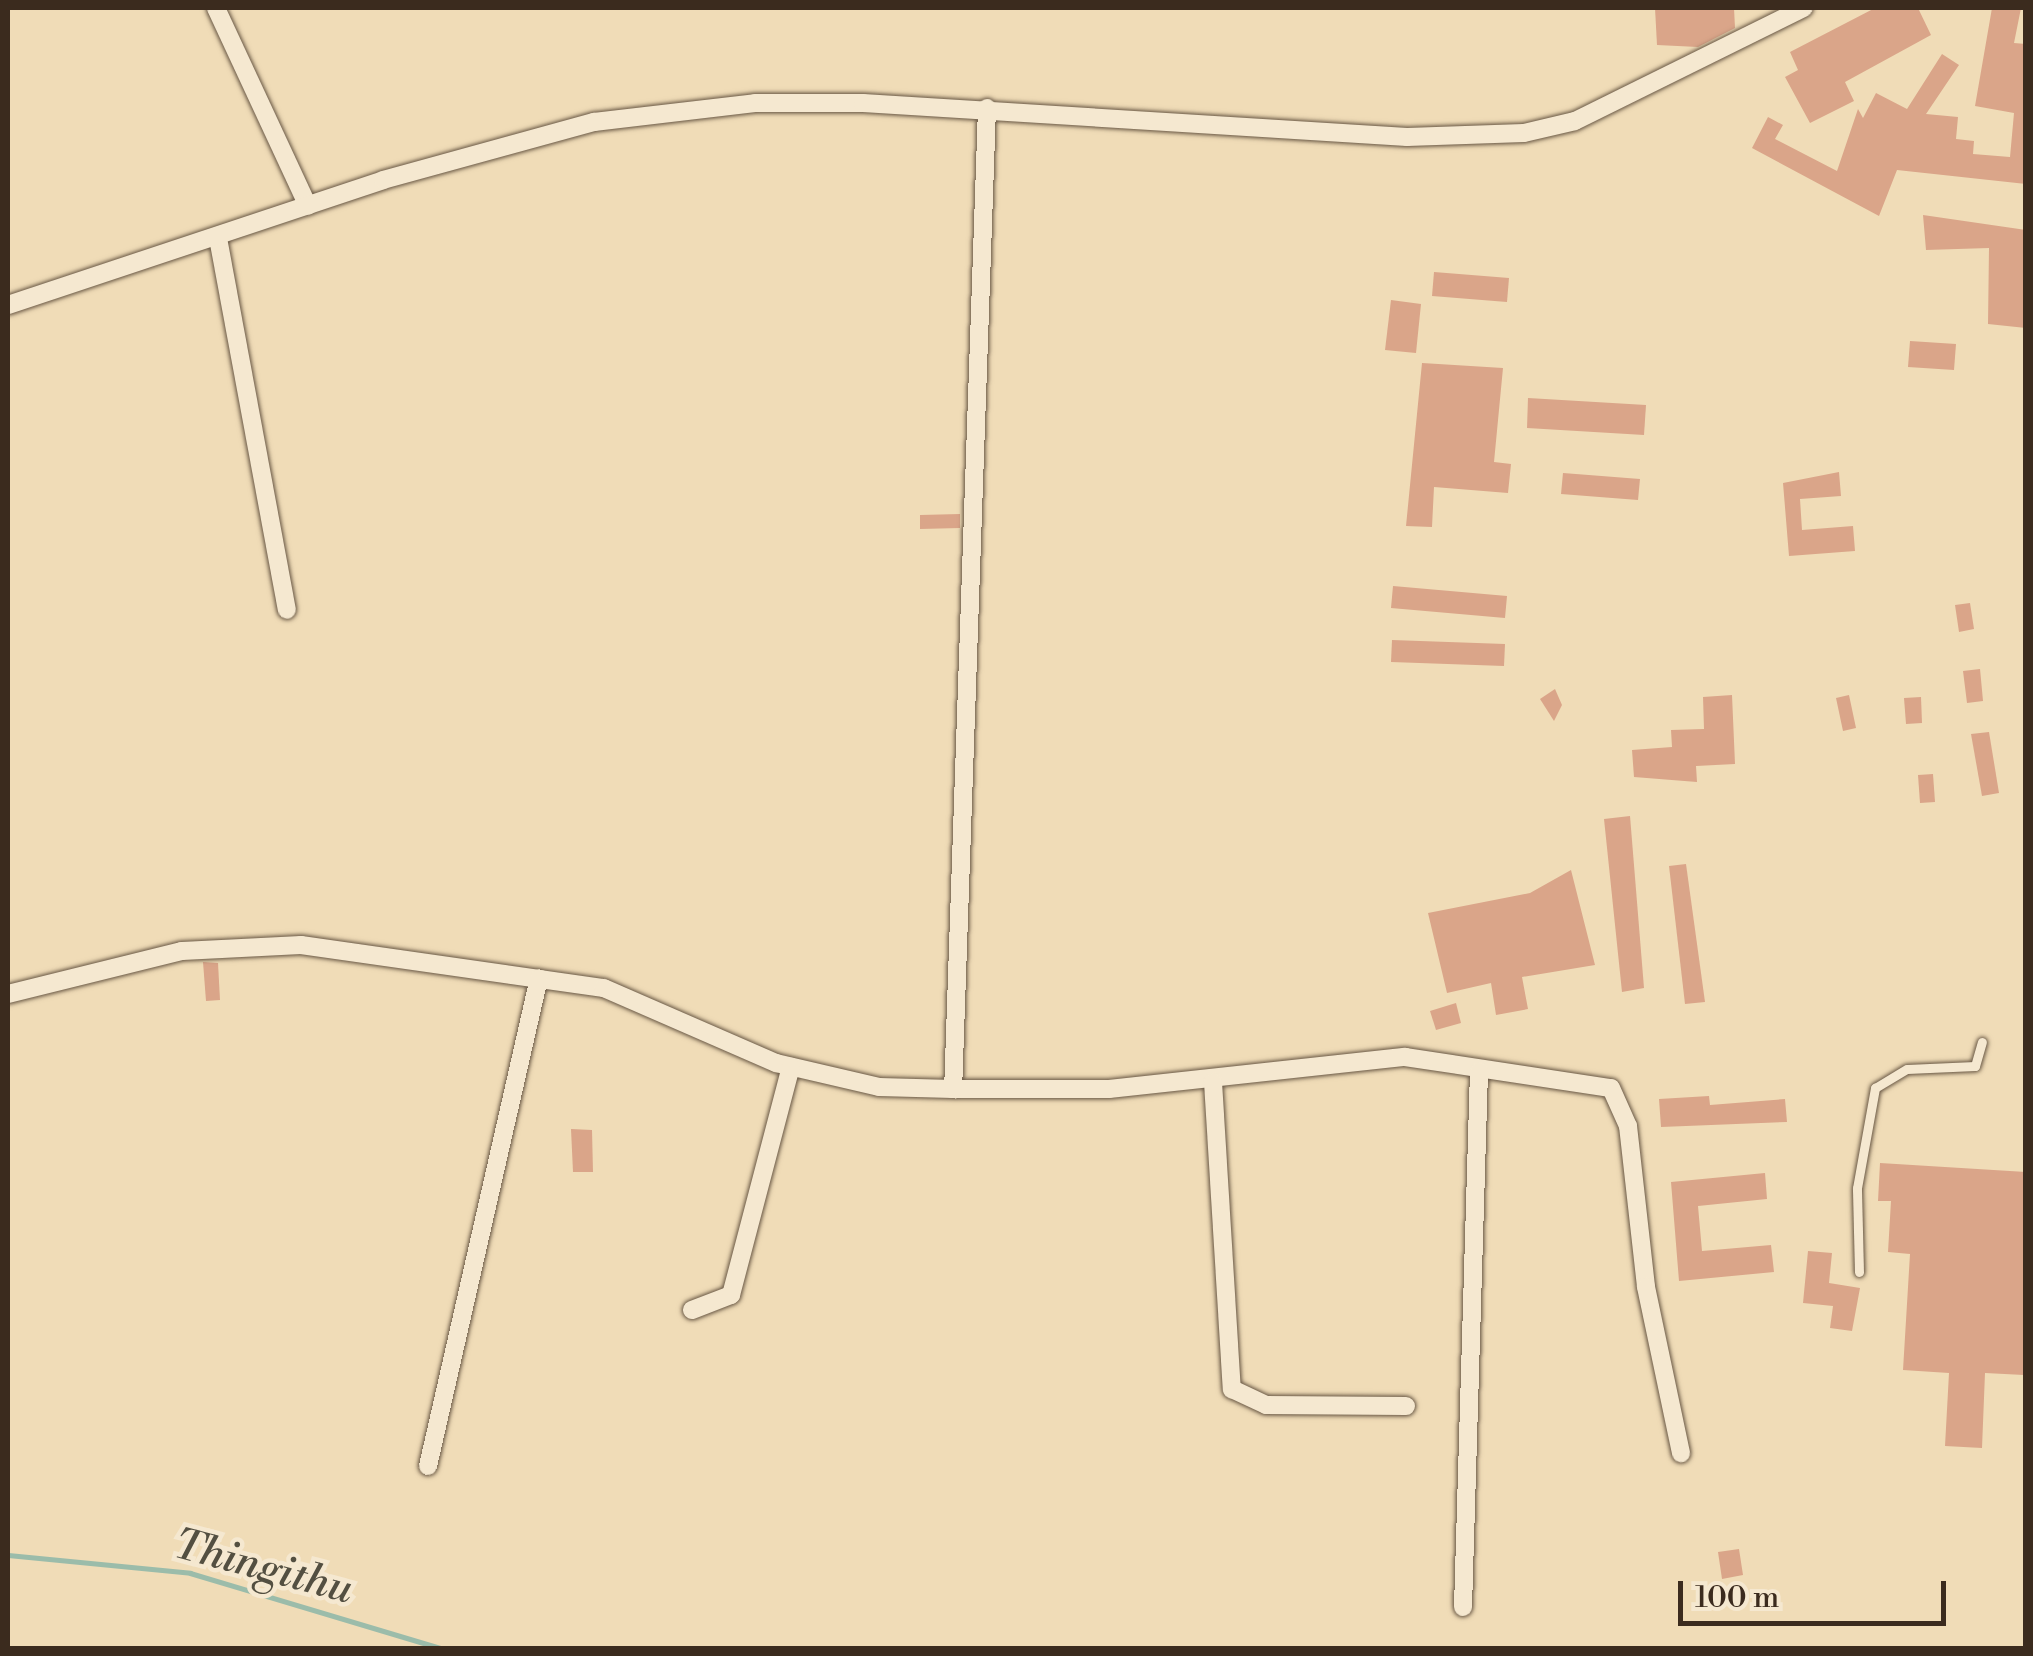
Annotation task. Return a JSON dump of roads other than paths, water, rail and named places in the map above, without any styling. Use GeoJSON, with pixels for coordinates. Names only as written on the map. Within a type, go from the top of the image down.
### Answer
{"type":"FeatureCollection","features":[{"type":"Feature","properties":{"kind":"street"},"geometry":{"type":"LineString","coordinates":[[216,8],[308,206]]}},
{"type":"Feature","properties":{"kind":"street"},"geometry":{"type":"LineString","coordinates":[[8,306],[308,206],[594,122],[754,102],[987,108],[1299,132],[1524,133],[1575,121],[1804,8]]}},
{"type":"Feature","properties":{"kind":"street"},"geometry":{"type":"LineString","coordinates":[[952,1090],[987,108]]}},
{"type":"Feature","properties":{"kind":"street"},"geometry":{"type":"LineString","coordinates":[[218,238],[287,610]]}},
{"type":"Feature","properties":{"kind":"street"},"geometry":{"type":"LineString","coordinates":[[8,994],[182,951],[277,942],[539,978],[624,994],[791,1068],[879,1087],[952,1090],[1213,1082],[1392,1057],[1479,1071],[1596,1082],[1618,1096],[1682,1453]]}},
{"type":"Feature","properties":{"kind":"street"},"geometry":{"type":"LineString","coordinates":[[428,1466],[539,978]]}},
{"type":"Feature","properties":{"kind":"street"},"geometry":{"type":"LineString","coordinates":[[692,1310],[731,1295],[791,1068]]}},
{"type":"Feature","properties":{"kind":"street"},"geometry":{"type":"LineString","coordinates":[[1463,1607],[1479,1071]]}},
{"type":"Feature","properties":{"kind":"street"},"geometry":{"type":"LineString","coordinates":[[1213,1082],[1232,1389],[1266,1405],[1406,1406]]}},
{"type":"Feature","properties":{"kind":"lane"},"geometry":{"type":"LineString","coordinates":[[1859,1272],[1857,1188],[1875,1088],[1907,1069],[1975,1066],[1982,1042]]}},
{"type":"Feature","properties":{"kind":"waterway","name":"Thingithu"},"geometry":{"type":"LineString","coordinates":[[8,1555],[190,1573],[440,1648]]}}]}
